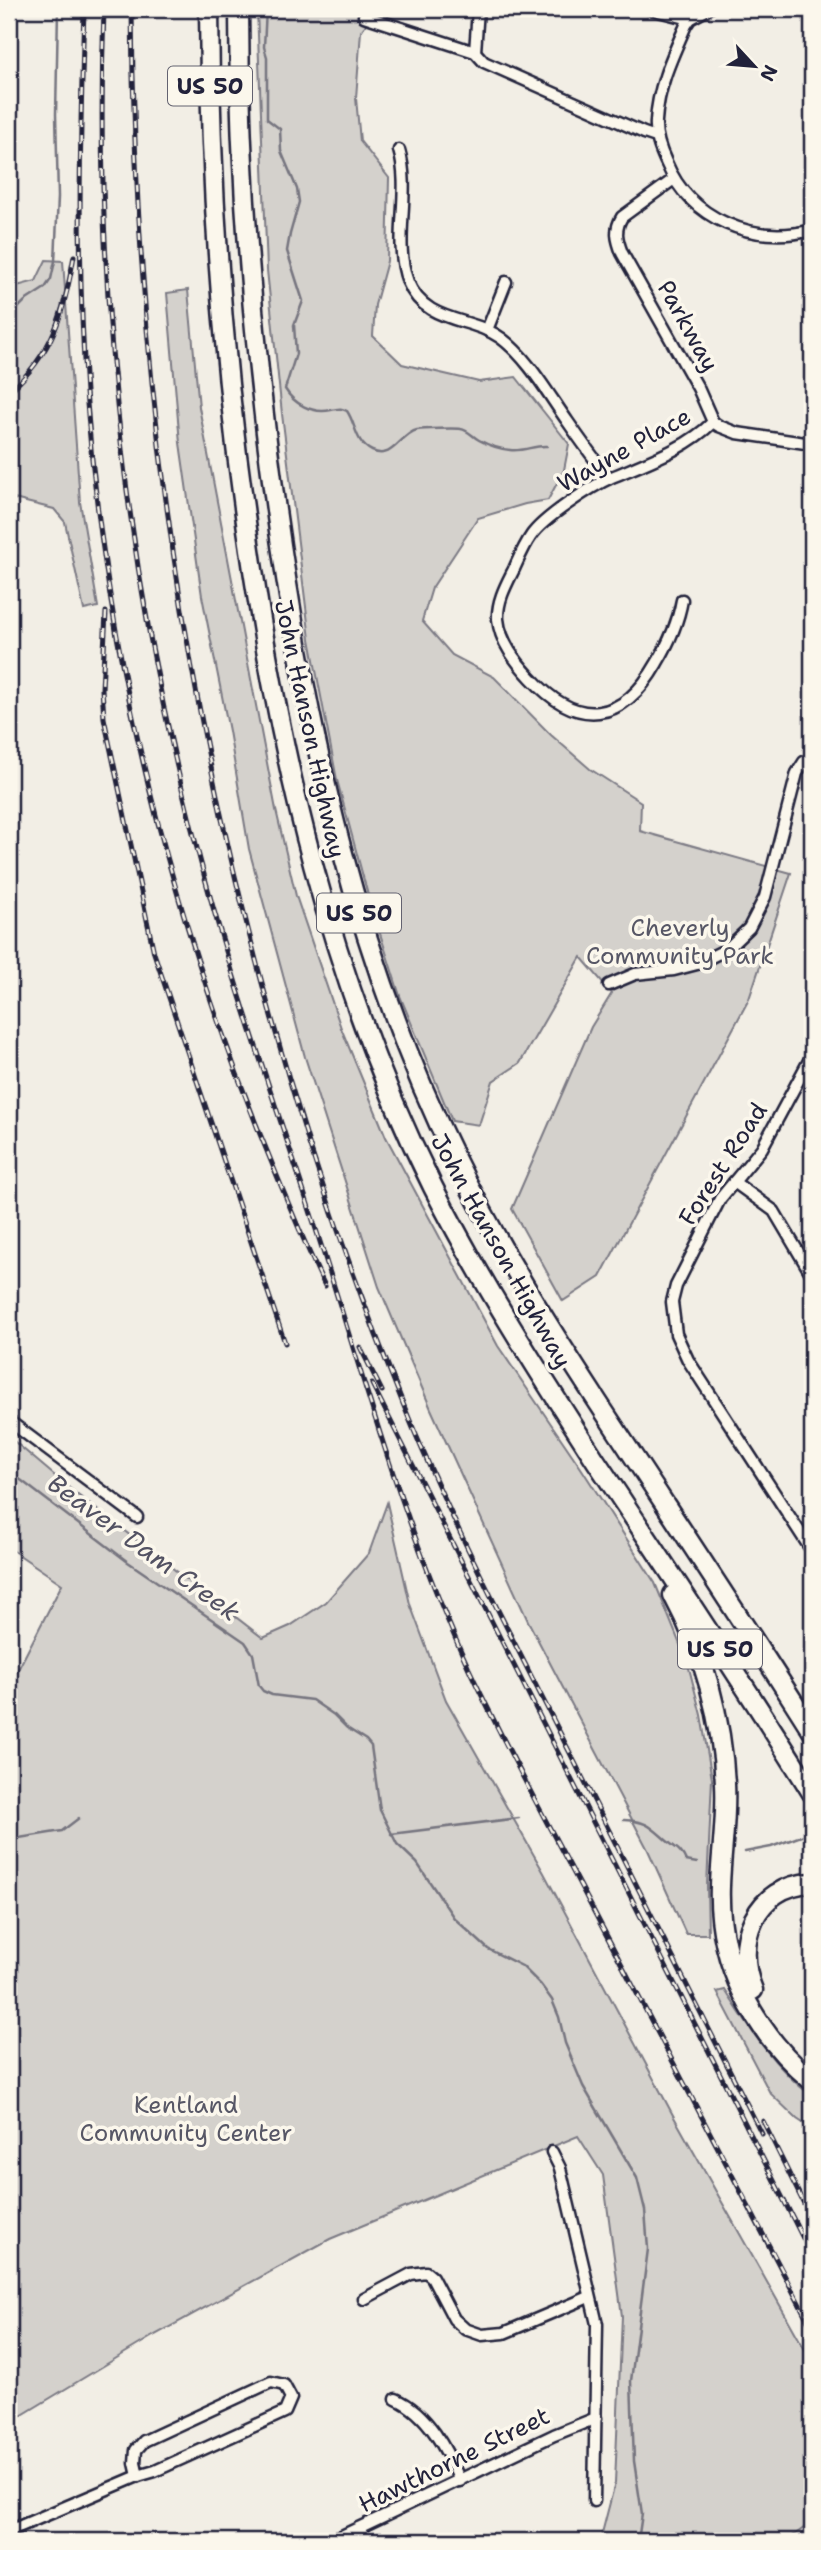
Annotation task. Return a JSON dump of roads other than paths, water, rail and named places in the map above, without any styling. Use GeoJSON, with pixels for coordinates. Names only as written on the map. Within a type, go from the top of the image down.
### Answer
{"type":"FeatureCollection","features":[{"type":"Feature","properties":{"kind":"highway","name":"John Hanson Highway"},"geometry":{"type":"LineString","coordinates":[[207,9],[212,173],[219,276],[240,484],[273,689],[302,824],[319,891],[375,1058],[432,1186],[497,1305],[812,1793]]}},
{"type":"Feature","properties":{"kind":"highway","name":"John Hanson Highway"},"geometry":{"type":"LineString","coordinates":[[239,9],[243,159],[251,294],[275,509],[291,611],[321,766],[345,866],[369,943],[395,1019],[430,1104],[502,1248],[556,1338],[812,1731]]}},
{"type":"Feature","properties":{"kind":"highway"},"geometry":{"type":"LineString","coordinates":[[626,1506],[687,1624],[713,1700],[724,1763],[726,1802],[720,1912],[731,1965],[741,1990],[761,2025],[786,2057],[812,2081]]}},
{"type":"Feature","properties":{"kind":"highway"},"geometry":{"type":"LineString","coordinates":[[812,1883],[797,1885],[779,1893],[759,1910],[746,1938],[744,1960],[749,1980],[764,2010],[789,2045],[812,2067]]}},
{"type":"Feature","properties":{"kind":"street"},"geometry":{"type":"LineString","coordinates":[[475,52],[478,9]]}},
{"type":"Feature","properties":{"kind":"street"},"geometry":{"type":"LineString","coordinates":[[650,9],[690,19]]}},
{"type":"Feature","properties":{"kind":"street"},"geometry":{"type":"LineString","coordinates":[[708,9],[690,19],[660,87],[656,137],[674,179],[701,207],[737,229],[766,235],[812,230]]}},
{"type":"Feature","properties":{"kind":"street"},"geometry":{"type":"LineString","coordinates":[[364,16],[475,52],[484,62],[656,137]]}},
{"type":"Feature","properties":{"kind":"street"},"geometry":{"type":"LineString","coordinates":[[399,150],[405,172],[401,256],[409,284],[421,302],[440,316],[487,330],[506,342],[522,358],[609,478]]}},
{"type":"Feature","properties":{"kind":"street","name":"Parkway"},"geometry":{"type":"LineString","coordinates":[[674,179],[622,217],[616,234],[622,253],[698,388],[713,422]]}},
{"type":"Feature","properties":{"kind":"street"},"geometry":{"type":"LineString","coordinates":[[487,330],[506,282]]}},
{"type":"Feature","properties":{"kind":"street"},"geometry":{"type":"LineString","coordinates":[[713,422],[737,433],[812,444]]}},
{"type":"Feature","properties":{"kind":"street","name":"Wayne Place"},"geometry":{"type":"LineString","coordinates":[[682,600],[675,630],[645,685],[622,705],[606,710],[578,711],[555,702],[528,674],[504,640],[498,616],[506,584],[531,536],[542,523],[609,478],[679,447],[704,432],[713,422]]}},
{"type":"Feature","properties":{"kind":"street"},"geometry":{"type":"LineString","coordinates":[[609,985],[635,974],[674,970],[697,964],[727,949],[740,938],[755,919],[765,897],[797,773],[804,762],[812,758]]}},
{"type":"Feature","properties":{"kind":"street","name":"Forest Road"},"geometry":{"type":"LineString","coordinates":[[812,1055],[762,1148],[712,1214],[676,1286],[672,1301],[676,1334],[688,1360],[812,1551]]}},
{"type":"Feature","properties":{"kind":"street"},"geometry":{"type":"LineString","coordinates":[[734,1182],[774,1211],[812,1275]]}},
{"type":"Feature","properties":{"kind":"street"},"geometry":{"type":"LineString","coordinates":[[9,1421],[137,1517]]}},
{"type":"Feature","properties":{"kind":"street"},"geometry":{"type":"LineString","coordinates":[[552,2152],[560,2168],[597,2324],[594,2501]]}},
{"type":"Feature","properties":{"kind":"street"},"geometry":{"type":"LineString","coordinates":[[365,2299],[411,2274],[426,2272],[432,2277],[454,2319],[472,2332],[493,2336],[589,2297]]}},
{"type":"Feature","properties":{"kind":"street"},"geometry":{"type":"LineString","coordinates":[[9,2531],[155,2471],[285,2412],[291,2398],[284,2385],[271,2382],[144,2441],[135,2450],[138,2476]]}},
{"type":"Feature","properties":{"kind":"street"},"geometry":{"type":"LineString","coordinates":[[396,2399],[412,2407],[422,2417],[450,2459],[460,2481]]}},
{"type":"Feature","properties":{"kind":"street","name":"Hawthorne Street"},"geometry":{"type":"LineString","coordinates":[[331,2541],[554,2435],[596,2418]]}},
{"type":"Feature","properties":{"kind":"street"},"geometry":{"type":"LineString","coordinates":[[359,2529],[366,2541]]}},
{"type":"Feature","properties":{"kind":"waterway","name":"Beaver Dam Creek"},"geometry":{"type":"LineString","coordinates":[[9,317],[25,301],[45,288],[51,279],[55,261],[58,197],[58,9]]}},
{"type":"Feature","properties":{"kind":"waterway"},"geometry":{"type":"LineString","coordinates":[[266,9],[264,47],[267,57],[267,119],[280,129],[281,151],[297,189],[299,202],[287,251],[303,301],[294,325],[296,354],[285,389],[293,399],[310,409],[347,411],[362,443],[366,448],[379,453],[391,450],[411,432],[432,429],[464,430],[483,442],[506,449],[547,446]]}},
{"type":"Feature","properties":{"kind":"waterway","name":"Beaver Dam Creek"},"geometry":{"type":"LineString","coordinates":[[9,393],[13,400],[9,411]]}},
{"type":"Feature","properties":{"kind":"waterway","name":"Beaver Dam Creek"},"geometry":{"type":"LineString","coordinates":[[9,1471],[128,1562],[245,1642],[253,1654],[259,1686],[263,1691],[272,1695],[312,1700],[366,1740],[371,1746],[380,1810],[397,1844],[417,1863],[454,1918],[488,1949],[522,1966],[552,2000],[565,2043],[583,2086],[637,2178],[645,2210],[648,2249],[631,2381],[634,2461],[642,2514],[638,2541]]}},
{"type":"Feature","properties":{"kind":"waterway"},"geometry":{"type":"LineString","coordinates":[[13,1839],[62,1831],[79,1818]]}},
{"type":"Feature","properties":{"kind":"waterway"},"geometry":{"type":"LineString","coordinates":[[391,1834],[519,1818]]}},
{"type":"Feature","properties":{"kind":"waterway"},"geometry":{"type":"LineString","coordinates":[[624,1820],[647,1825],[678,1849],[686,1861],[697,1863]]}},
{"type":"Feature","properties":{"kind":"waterway"},"geometry":{"type":"LineString","coordinates":[[745,1852],[771,1847],[804,1835]]}},
{"type":"Feature","properties":{"kind":"railway"},"geometry":{"type":"LineString","coordinates":[[84,9],[80,248],[83,344],[95,487],[125,676],[145,769],[196,954],[260,1134],[325,1286]]}},
{"type":"Feature","properties":{"kind":"railway"},"geometry":{"type":"LineString","coordinates":[[104,9],[102,121],[105,234],[123,459],[159,681],[183,791],[235,980],[384,1447],[446,1616],[513,1759],[812,2328]]}},
{"type":"Feature","properties":{"kind":"railway"},"geometry":{"type":"LineString","coordinates":[[132,9],[137,188],[150,366],[172,544],[202,720],[240,895],[286,1068],[341,1239],[404,1406],[440,1489],[498,1610],[762,2134]]}},
{"type":"Feature","properties":{"kind":"railway"},"geometry":{"type":"LineString","coordinates":[[9,392],[47,347],[61,313],[74,256]]}},
{"type":"Feature","properties":{"kind":"railway"},"geometry":{"type":"LineString","coordinates":[[106,612],[102,689],[104,718],[154,953],[285,1343]]}},
{"type":"Feature","properties":{"kind":"railway"},"geometry":{"type":"LineString","coordinates":[[360,1347],[382,1391]]}},
{"type":"Feature","properties":{"kind":"railway"},"geometry":{"type":"LineString","coordinates":[[372,1384],[812,2256]]}},
{"type":"Feature","properties":{"kind":"railway"},"geometry":{"type":"LineString","coordinates":[[763,2121],[812,2220]]}},
{"type":"Feature","properties":{"kind":"park label","name":"Cheverly Community Park"},"geometry":{"type":"Point","coordinates":[680,942]}},
{"type":"Feature","properties":{"kind":"park label","name":"Kentland Community Center"},"geometry":{"type":"Point","coordinates":[186,2119]}}]}
